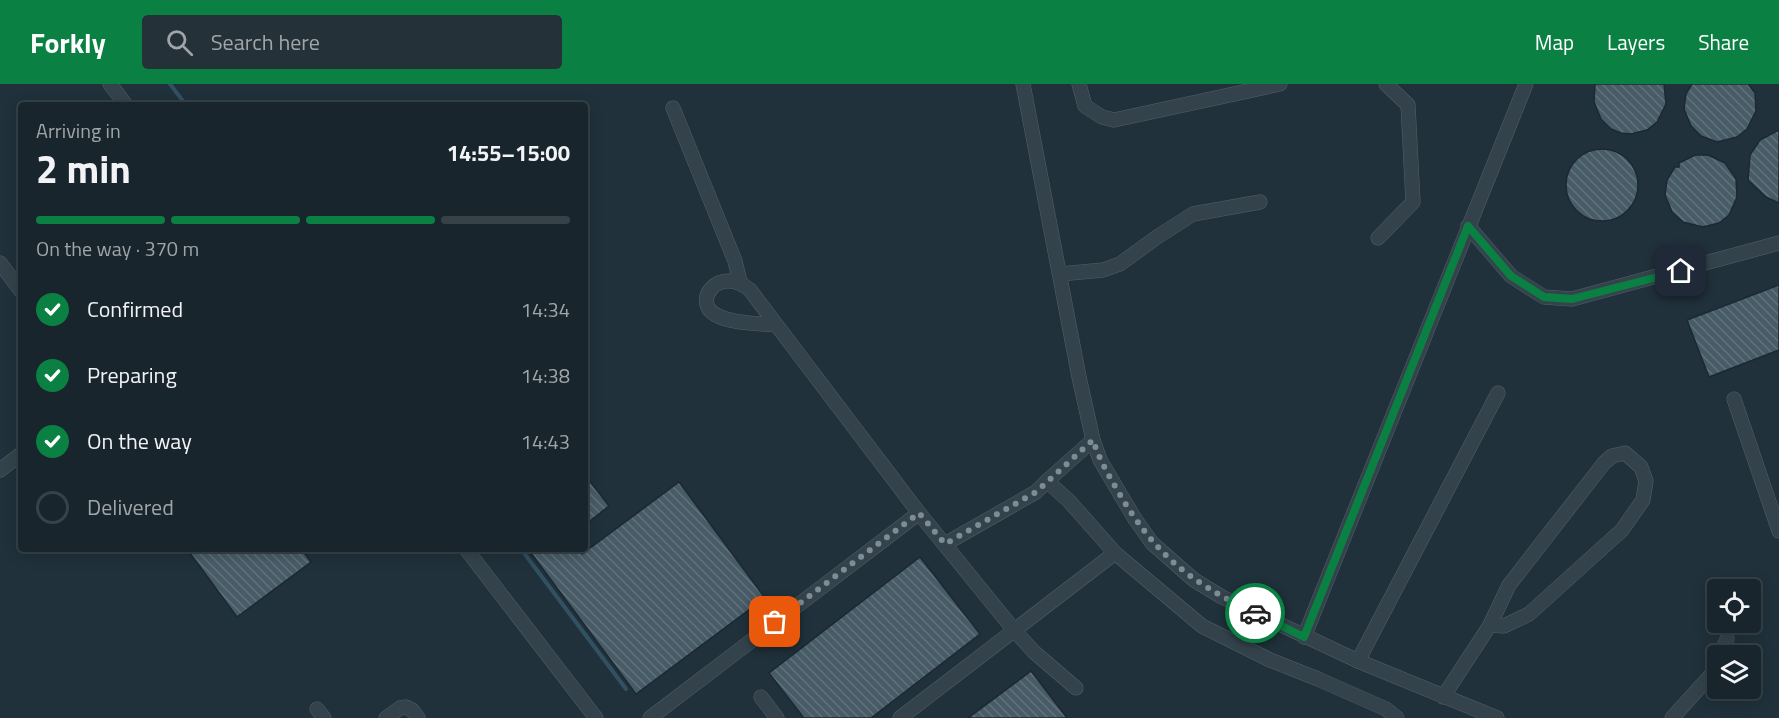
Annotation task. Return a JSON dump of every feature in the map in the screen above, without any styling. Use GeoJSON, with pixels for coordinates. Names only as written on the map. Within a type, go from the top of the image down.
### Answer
{"type":"FeatureCollection","features":[{"type":"Feature","properties":{"kind":"street"},"geometry":{"type":"LineString","coordinates":[[110,84],[124,102]]}},
{"type":"Feature","properties":{"kind":"street"},"geometry":{"type":"LineString","coordinates":[[1023,84],[1093,440],[1100,460],[1152,543],[1194,580],[1222,597],[1358,661],[1497,718]]}},
{"type":"Feature","properties":{"kind":"street"},"geometry":{"type":"LineString","coordinates":[[1079,84],[1086,106],[1102,117],[1114,120],[1280,84]]}},
{"type":"Feature","properties":{"kind":"street"},"geometry":{"type":"LineString","coordinates":[[1378,238],[1413,202],[1408,105],[1386,84]]}},
{"type":"Feature","properties":{"kind":"street"},"geometry":{"type":"LineString","coordinates":[[1304,637],[1522,87]]}},
{"type":"Feature","properties":{"kind":"street"},"geometry":{"type":"LineString","coordinates":[[673,108],[735,261],[740,282]]}},
{"type":"Feature","properties":{"kind":"street"},"geometry":{"type":"LineString","coordinates":[[1060,274],[1103,270],[1120,264],[1156,237],[1193,214],[1260,202]]}},
{"type":"Feature","properties":{"kind":"street"},"geometry":{"type":"LineString","coordinates":[[1468,226],[1511,276],[1544,297],[1572,299],[1779,243]]}},
{"type":"Feature","properties":{"kind":"street"},"geometry":{"type":"LineString","coordinates":[[0,263],[18,287]]}},
{"type":"Feature","properties":{"kind":"street"},"geometry":{"type":"LineString","coordinates":[[776,325],[722,318],[709,309],[706,302],[712,288],[729,280],[740,282],[750,290],[919,513],[1014,630],[1034,652],[1076,688]]}},
{"type":"Feature","properties":{"kind":"street"},"geometry":{"type":"LineString","coordinates":[[1358,661],[1498,393]]}},
{"type":"Feature","properties":{"kind":"street"},"geometry":{"type":"LineString","coordinates":[[1734,399],[1772,490],[1779,531]]}},
{"type":"Feature","properties":{"kind":"street"},"geometry":{"type":"LineString","coordinates":[[945,544],[1036,492],[1093,440]]}},
{"type":"Feature","properties":{"kind":"street"},"geometry":{"type":"LineString","coordinates":[[1443,697],[1490,625],[1509,585],[1604,463],[1612,456],[1624,453],[1641,467],[1646,481],[1643,500],[1622,531],[1529,614],[1504,626],[1490,625]]}},
{"type":"Feature","properties":{"kind":"street"},"geometry":{"type":"LineString","coordinates":[[0,470],[18,456]]}},
{"type":"Feature","properties":{"kind":"street"},"geometry":{"type":"LineString","coordinates":[[1047,481],[1069,501],[1115,553],[1202,626],[1270,660],[1386,709],[1397,718]]}},
{"type":"Feature","properties":{"kind":"street"},"geometry":{"type":"LineString","coordinates":[[650,718],[919,513]]}},
{"type":"Feature","properties":{"kind":"street"},"geometry":{"type":"LineString","coordinates":[[468,552],[596,718]]}},
{"type":"Feature","properties":{"kind":"street"},"geometry":{"type":"LineString","coordinates":[[900,718],[1115,553]]}},
{"type":"Feature","properties":{"kind":"street"},"geometry":{"type":"LineString","coordinates":[[1725,645],[1727,639]]}},
{"type":"Feature","properties":{"kind":"street"},"geometry":{"type":"LineString","coordinates":[[1672,718],[1707,679]]}},
{"type":"Feature","properties":{"kind":"street"},"geometry":{"type":"LineString","coordinates":[[761,697],[777,718]]}},
{"type":"Feature","properties":{"kind":"street"},"geometry":{"type":"LineString","coordinates":[[386,718],[406,706],[418,718]]}},
{"type":"Feature","properties":{"kind":"building"},"geometry":{"type":"Polygon","coordinates":[[[1595,84],[1664,84],[1666,104],[1657,122],[1647,130],[1631,134],[1621,133],[1611,129],[1601,119],[1594,102],[1595,84]]]}},
{"type":"Feature","properties":{"kind":"building"},"geometry":{"type":"Polygon","coordinates":[[[1692,84],[1748,84],[1755,93],[1756,111],[1747,129],[1737,137],[1717,142],[1701,136],[1691,126],[1684,109],[1686,94],[1692,84]]]}},
{"type":"Feature","properties":{"kind":"building"},"geometry":{"type":"Polygon","coordinates":[[[1779,130],[1779,203],[1766,197],[1748,180],[1750,155],[1760,140],[1779,130]]]}},
{"type":"Feature","properties":{"kind":"building"},"geometry":{"type":"Polygon","coordinates":[[[1602,149],[1622,155],[1632,165],[1638,185],[1632,205],[1622,215],[1602,221],[1582,215],[1572,205],[1566,185],[1572,165],[1582,155],[1602,149]]]}},
{"type":"Feature","properties":{"kind":"building"},"geometry":{"type":"Polygon","coordinates":[[[1695,155],[1708,155],[1725,163],[1736,179],[1737,197],[1729,215],[1719,223],[1703,227],[1683,222],[1672,212],[1665,195],[1667,180],[1675,167],[1679,167],[1679,163],[1695,155]]]}},
{"type":"Feature","properties":{"kind":"building"},"geometry":{"type":"Polygon","coordinates":[[[1779,285],[1779,350],[1709,377],[1687,320],[1779,285]]]}},
{"type":"Feature","properties":{"kind":"building"},"geometry":{"type":"Polygon","coordinates":[[[588,479],[609,506],[588,523],[588,479]]]}},
{"type":"Feature","properties":{"kind":"building"},"geometry":{"type":"Polygon","coordinates":[[[679,482],[765,598],[636,694],[530,552],[580,552],[582,554],[588,552],[588,550],[679,482]]]}},
{"type":"Feature","properties":{"kind":"building"},"geometry":{"type":"Polygon","coordinates":[[[189,552],[303,552],[311,562],[237,617],[189,552]]]}},
{"type":"Feature","properties":{"kind":"building"},"geometry":{"type":"Polygon","coordinates":[[[920,557],[980,634],[871,718],[804,718],[769,673],[920,557]]]}},
{"type":"Feature","properties":{"kind":"building"},"geometry":{"type":"Polygon","coordinates":[[[1031,671],[1067,718],[968,718],[1031,671]]]}},
{"type":"Feature","properties":{"kind":"waterway"},"geometry":{"type":"LineString","coordinates":[[170,84],[184,102]]}},
{"type":"Feature","properties":{"kind":"waterway"},"geometry":{"type":"LineString","coordinates":[[523,552],[626,689]]}},
{"type":"Feature","properties":{"kind":"way so far"},"geometry":{"type":"LineString","coordinates":[[775,622],[919,513],[945,544],[1036,492],[1093,440],[1100,460],[1152,543],[1194,580],[1255,613]]}},
{"type":"Feature","properties":{"kind":"route"},"geometry":{"type":"LineString","coordinates":[[1255,613],[1304,637],[1468,226],[1511,276],[1544,297],[1572,299],[1681,271]]}}]}
